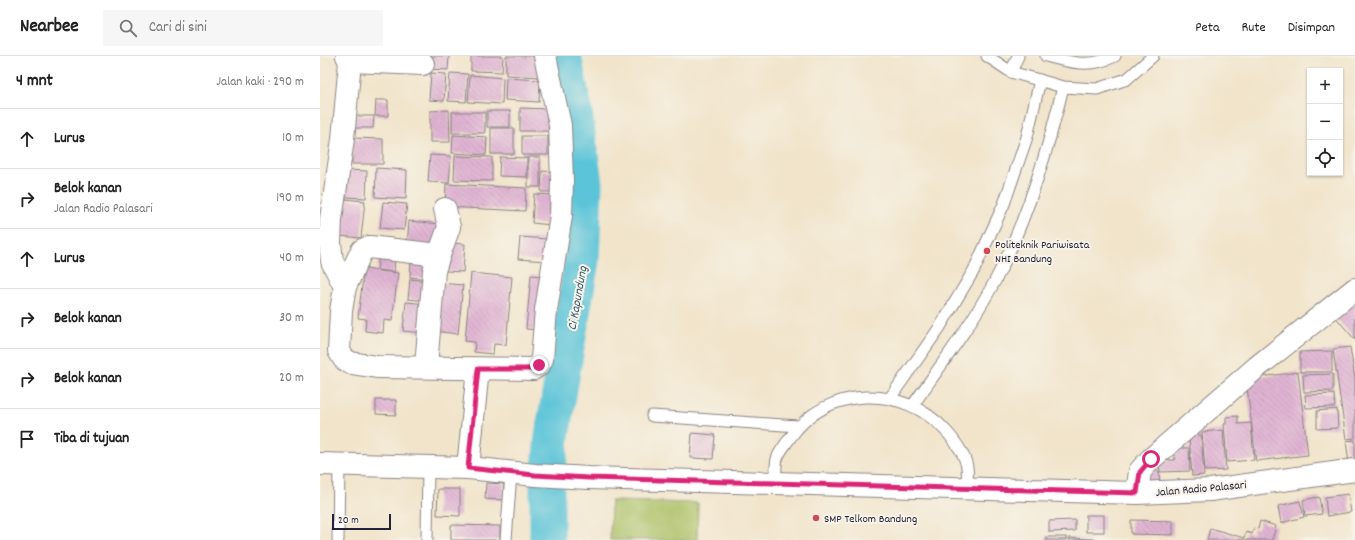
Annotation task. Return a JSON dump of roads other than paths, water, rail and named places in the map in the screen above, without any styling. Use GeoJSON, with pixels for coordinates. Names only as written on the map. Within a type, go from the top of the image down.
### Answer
{"type":"FeatureCollection","features":[{"type":"Feature","properties":{"kind":"street"},"geometry":{"type":"LineString","coordinates":[[439,256],[369,247],[362,250],[345,287],[341,311],[339,351],[344,359],[351,363],[377,367],[426,366],[478,369],[533,369],[539,365],[542,359],[546,310],[561,216],[562,182],[560,125],[545,56]]}},
{"type":"Feature","properties":{"kind":"street"},"geometry":{"type":"LineString","coordinates":[[345,287],[332,261],[330,219],[343,140],[349,58],[423,64]]}},
{"type":"Feature","properties":{"kind":"street"},"geometry":{"type":"LineString","coordinates":[[426,366],[434,271],[449,227],[445,209]]}},
{"type":"Feature","properties":{"kind":"street"},"geometry":{"type":"LineString","coordinates":[[1137,493],[1140,472],[1151,459],[1257,367],[1355,289]]}},
{"type":"Feature","properties":{"kind":"street"},"geometry":{"type":"LineString","coordinates":[[468,468],[478,369]]}},
{"type":"Feature","properties":{"kind":"street","name":"Jalan Radio Palasari"},"geometry":{"type":"LineString","coordinates":[[330,465],[468,468],[535,475],[589,478],[1137,493],[1210,490],[1355,470]]}},
{"type":"Feature","properties":{"kind":"lane"},"geometry":{"type":"LineString","coordinates":[[987,56],[1011,72],[1063,87],[1098,89],[1127,79],[1153,56]]}},
{"type":"Feature","properties":{"kind":"lane"},"geometry":{"type":"LineString","coordinates":[[1011,72],[1018,56]]}},
{"type":"Feature","properties":{"kind":"lane"},"geometry":{"type":"LineString","coordinates":[[1046,56],[1066,62],[1094,64],[1115,56]]}},
{"type":"Feature","properties":{"kind":"lane"},"geometry":{"type":"LineString","coordinates":[[890,398],[940,327],[974,270],[1007,197],[1027,137],[1040,80]]}},
{"type":"Feature","properties":{"kind":"lane"},"geometry":{"type":"LineString","coordinates":[[913,405],[960,339],[995,281],[1026,213],[1050,143],[1063,87]]}},
{"type":"Feature","properties":{"kind":"lane"},"geometry":{"type":"LineString","coordinates":[[776,483],[777,458],[798,426],[825,407],[857,397],[890,398],[913,405],[936,420],[955,441],[967,466],[967,488]]}},
{"type":"Feature","properties":{"kind":"lane"},"geometry":{"type":"LineString","coordinates":[[652,416],[798,426]]}},
{"type":"Feature","properties":{"kind":"lane"},"geometry":{"type":"LineString","coordinates":[[330,465],[338,540]]}},
{"type":"Feature","properties":{"kind":"lane"},"geometry":{"type":"LineString","coordinates":[[427,540],[428,467]]}},
{"type":"Feature","properties":{"kind":"lane"},"geometry":{"type":"LineString","coordinates":[[506,540],[511,473]]}},
{"type":"Feature","properties":{"kind":"waterway","name":"Ci Kapundung"},"geometry":{"type":"LineString","coordinates":[[547,540],[547,488],[552,436],[582,260],[585,184],[575,111],[564,56]]}},
{"type":"Feature","properties":{"kind":"place","name":"Politeknik Pariwisata NHI Bandung"},"geometry":{"type":"Point","coordinates":[987,251]}},
{"type":"Feature","properties":{"kind":"place","name":"SMP Telkom Bandung"},"geometry":{"type":"Point","coordinates":[816,518]}}]}
